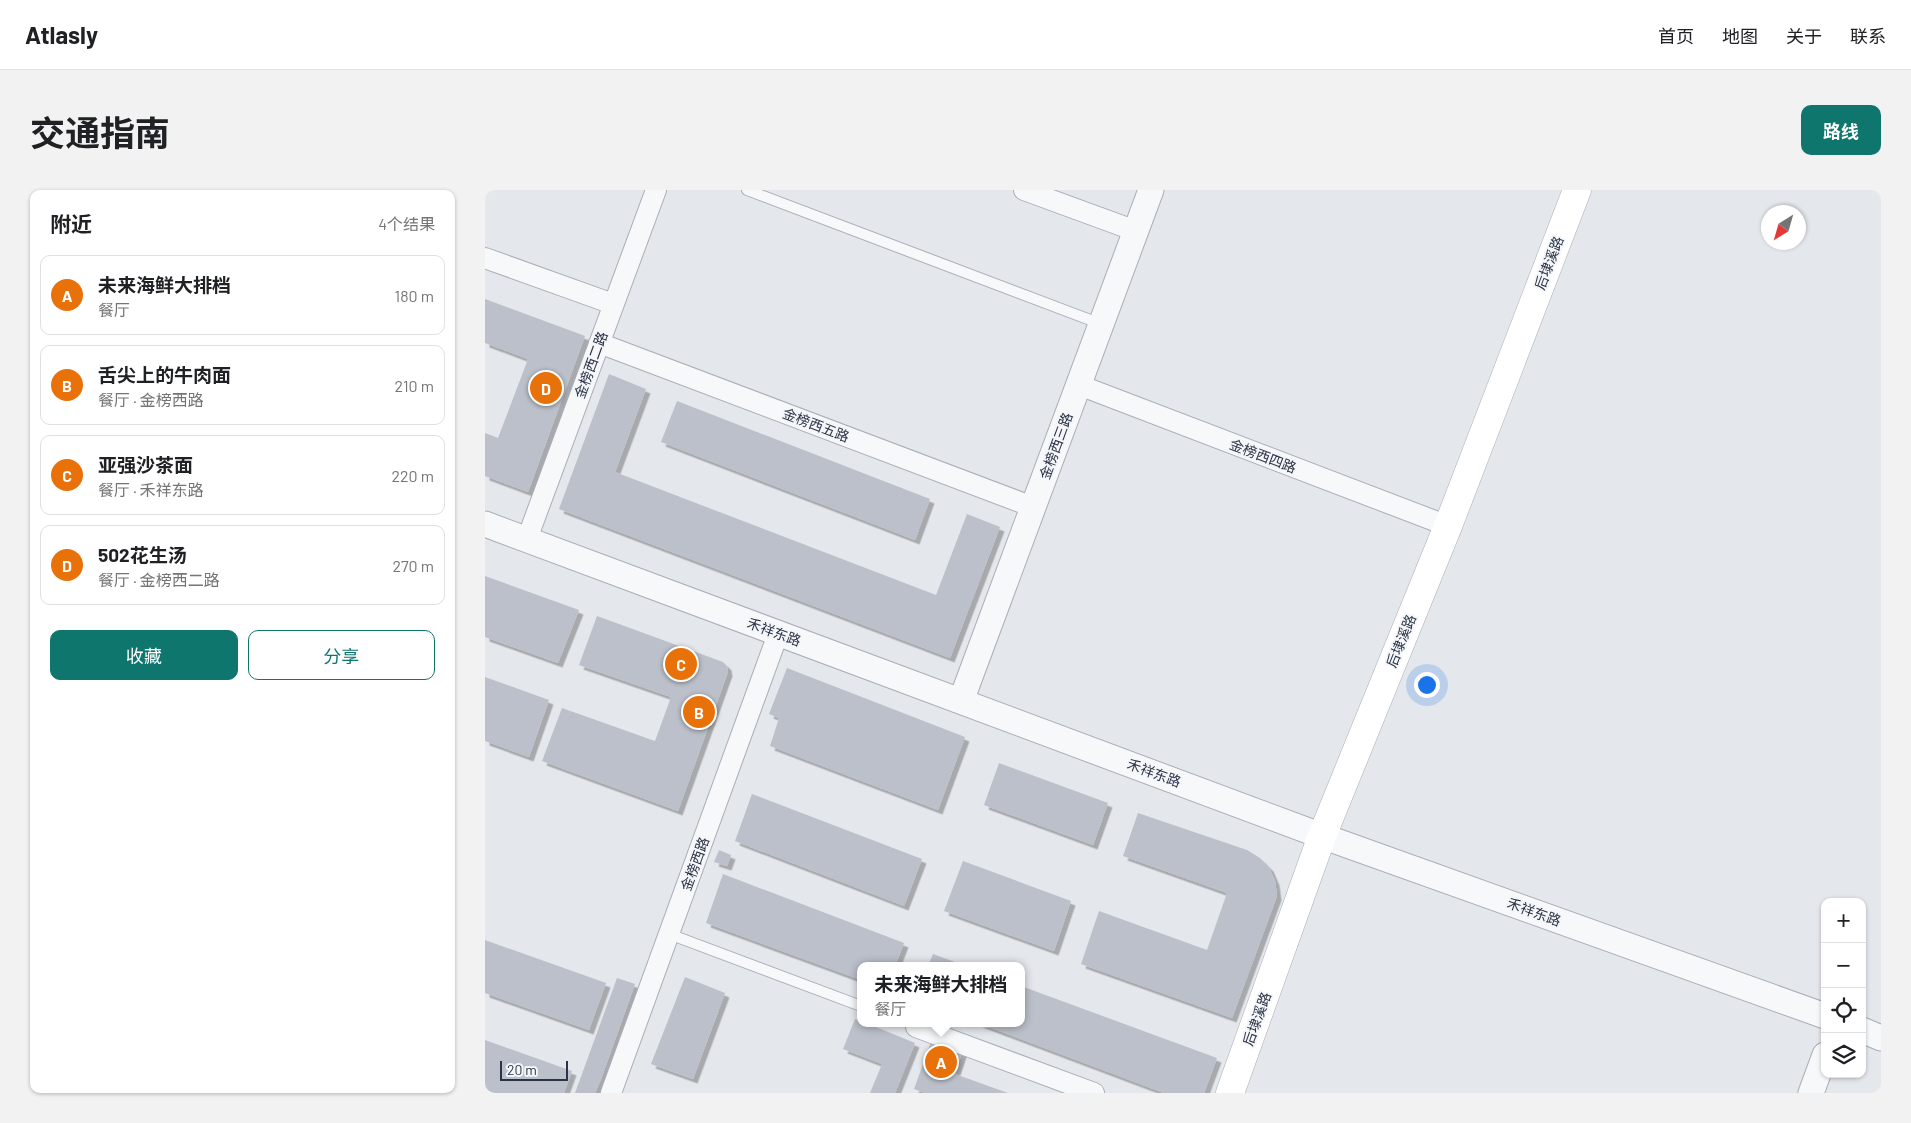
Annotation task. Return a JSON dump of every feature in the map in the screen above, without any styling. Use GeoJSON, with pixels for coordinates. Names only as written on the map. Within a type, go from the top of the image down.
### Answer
{"type":"FeatureCollection","features":[{"type":"Feature","properties":{"kind":"main road","name":"后埭溪路"},"geometry":{"type":"LineString","coordinates":[[1230,1093],[1322,836],[1447,526],[1577,190]]}},
{"type":"Feature","properties":{"kind":"street","name":"金榜西二路"},"geometry":{"type":"LineString","coordinates":[[527,539],[656,190]]}},
{"type":"Feature","properties":{"kind":"street"},"geometry":{"type":"LineString","coordinates":[[1024,190],[1136,231]]}},
{"type":"Feature","properties":{"kind":"street","name":"金榜西三路"},"geometry":{"type":"LineString","coordinates":[[961,701],[1151,190]]}},
{"type":"Feature","properties":{"kind":"street"},"geometry":{"type":"LineString","coordinates":[[485,258],[613,304]]}},
{"type":"Feature","properties":{"kind":"street","name":"金榜西五路"},"geometry":{"type":"LineString","coordinates":[[599,343],[1033,507]]}},
{"type":"Feature","properties":{"kind":"street","name":"金榜西四路"},"geometry":{"type":"LineString","coordinates":[[1079,385],[1447,526]]}},
{"type":"Feature","properties":{"kind":"street","name":"禾祥东路"},"geometry":{"type":"LineString","coordinates":[[485,524],[1322,836],[1821,1015]]}},
{"type":"Feature","properties":{"kind":"street","name":"金榜西路"},"geometry":{"type":"LineString","coordinates":[[611,1093],[778,634]]}},
{"type":"Feature","properties":{"kind":"street"},"geometry":{"type":"LineString","coordinates":[[917,1027],[1094,1093]]}},
{"type":"Feature","properties":{"kind":"street"},"geometry":{"type":"LineString","coordinates":[[1866,1032],[1881,1038]]}},
{"type":"Feature","properties":{"kind":"street"},"geometry":{"type":"LineString","coordinates":[[1811,1093],[1821,1066]]}},
{"type":"Feature","properties":{"kind":"lane"},"geometry":{"type":"LineString","coordinates":[[747,190],[1101,324]]}},
{"type":"Feature","properties":{"kind":"lane"},"geometry":{"type":"LineString","coordinates":[[669,934],[857,1004]]}},
{"type":"Feature","properties":{"kind":"building"},"geometry":{"type":"Polygon","coordinates":[[[485,299],[585,336],[528,492],[485,476],[485,433],[498,438],[528,359],[485,343],[485,299]]]}},
{"type":"Feature","properties":{"kind":"building"},"geometry":{"type":"Polygon","coordinates":[[[609,374],[646,389],[615,472],[936,595],[967,514],[1000,527],[950,658],[559,509],[609,374]]]}},
{"type":"Feature","properties":{"kind":"building"},"geometry":{"type":"Polygon","coordinates":[[[677,401],[930,499],[915,540],[661,442],[677,401]]]}},
{"type":"Feature","properties":{"kind":"building"},"geometry":{"type":"Polygon","coordinates":[[[485,576],[579,610],[558,663],[485,637],[485,576]]]}},
{"type":"Feature","properties":{"kind":"building"},"geometry":{"type":"Polygon","coordinates":[[[597,616],[723,662],[727,666],[728,672],[678,811],[542,761],[562,708],[655,741],[671,697],[579,665],[597,616]]]}},
{"type":"Feature","properties":{"kind":"building"},"geometry":{"type":"Polygon","coordinates":[[[787,668],[965,737],[938,810],[770,746],[779,718],[769,714],[787,668]]]}},
{"type":"Feature","properties":{"kind":"building"},"geometry":{"type":"Polygon","coordinates":[[[485,677],[549,700],[529,757],[485,741],[485,677]]]}},
{"type":"Feature","properties":{"kind":"building"},"geometry":{"type":"Polygon","coordinates":[[[999,763],[1108,803],[1093,845],[984,805],[999,763]]]}},
{"type":"Feature","properties":{"kind":"building"},"geometry":{"type":"Polygon","coordinates":[[[752,794],[922,859],[904,906],[735,841],[752,794]]]}},
{"type":"Feature","properties":{"kind":"building"},"geometry":{"type":"Polygon","coordinates":[[[1138,813],[1247,850],[1260,858],[1269,867],[1275,881],[1277,896],[1232,1018],[1081,964],[1099,911],[1207,950],[1227,893],[1123,856],[1138,813]]]}},
{"type":"Feature","properties":{"kind":"building"},"geometry":{"type":"Polygon","coordinates":[[[719,850],[731,855],[727,866],[714,862],[719,850]]]}},
{"type":"Feature","properties":{"kind":"building"},"geometry":{"type":"Polygon","coordinates":[[[963,861],[1071,901],[1054,951],[944,911],[963,861]]]}},
{"type":"Feature","properties":{"kind":"building"},"geometry":{"type":"Polygon","coordinates":[[[723,874],[904,943],[897,962],[857,962],[857,979],[706,923],[723,874]]]}},
{"type":"Feature","properties":{"kind":"building"},"geometry":{"type":"Polygon","coordinates":[[[485,940],[606,983],[589,1030],[485,993],[485,940]]]}},
{"type":"Feature","properties":{"kind":"building"},"geometry":{"type":"Polygon","coordinates":[[[933,954],[955,962],[930,962],[933,954]]]}},
{"type":"Feature","properties":{"kind":"building"},"geometry":{"type":"Polygon","coordinates":[[[685,977],[725,993],[693,1079],[651,1064],[685,977]]]}},
{"type":"Feature","properties":{"kind":"building"},"geometry":{"type":"Polygon","coordinates":[[[617,978],[635,984],[601,1079],[595,1093],[575,1093],[617,978]]]}},
{"type":"Feature","properties":{"kind":"building"},"geometry":{"type":"Polygon","coordinates":[[[1025,987],[1217,1058],[1204,1093],[1164,1093],[989,1027],[1025,1027],[1025,987]]]}},
{"type":"Feature","properties":{"kind":"building"},"geometry":{"type":"Polygon","coordinates":[[[855,1019],[857,1020],[857,1027],[876,1027],[915,1043],[895,1093],[870,1093],[882,1064],[843,1049],[855,1019]]]}},
{"type":"Feature","properties":{"kind":"building"},"geometry":{"type":"Polygon","coordinates":[[[932,1039],[963,1050],[955,1074],[1008,1093],[925,1093],[914,1089],[932,1039]]]}},
{"type":"Feature","properties":{"kind":"building"},"geometry":{"type":"Polygon","coordinates":[[[485,1040],[572,1071],[564,1093],[485,1093],[485,1040]]]}},
{"type":"Feature","properties":{"kind":"place","name":"502花生汤"},"geometry":{"type":"Point","coordinates":[546,388]}},
{"type":"Feature","properties":{"kind":"place","name":"亚强沙茶面"},"geometry":{"type":"Point","coordinates":[681,664]}},
{"type":"Feature","properties":{"kind":"place","name":"舌尖上的牛肉面"},"geometry":{"type":"Point","coordinates":[699,712]}},
{"type":"Feature","properties":{"kind":"place","name":"未来海鲜大排档"},"geometry":{"type":"Point","coordinates":[941,1062]}}]}
